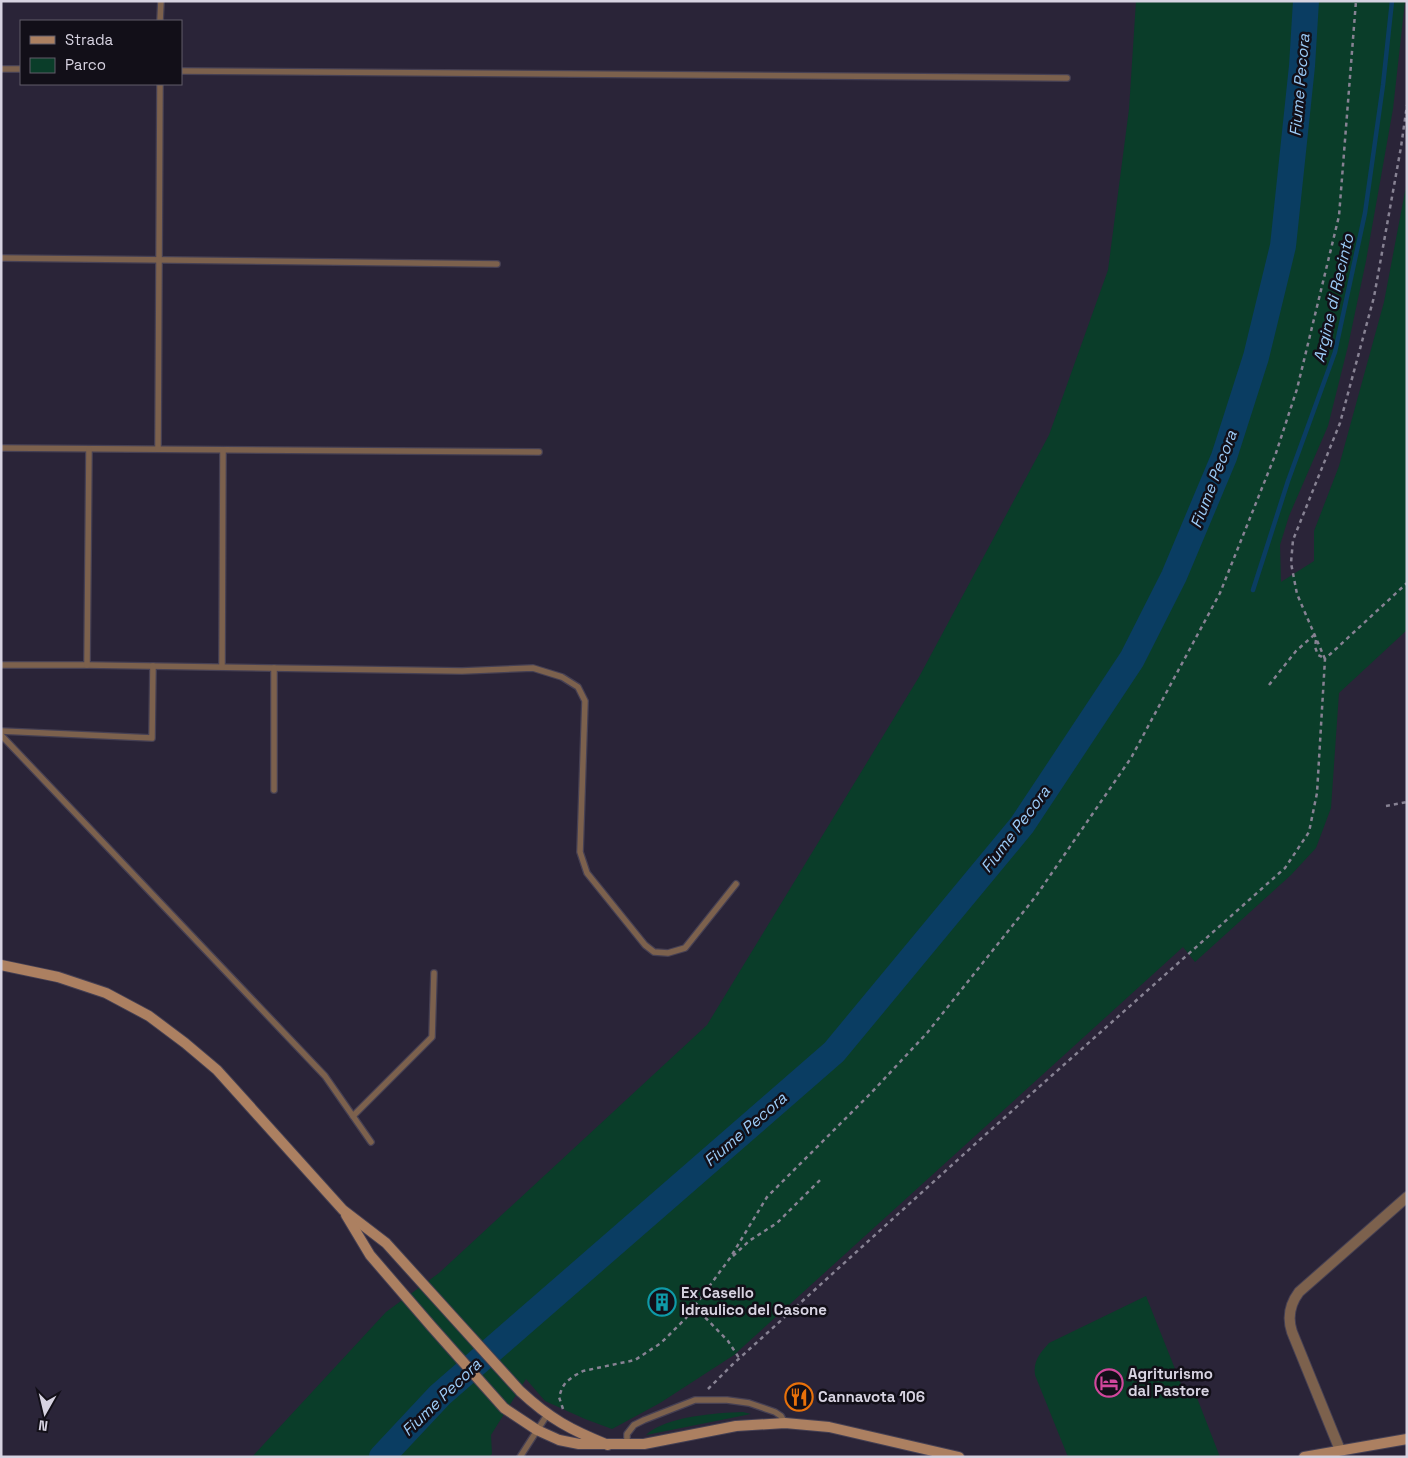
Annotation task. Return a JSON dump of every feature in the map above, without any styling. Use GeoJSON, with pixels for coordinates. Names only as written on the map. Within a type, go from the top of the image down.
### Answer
{"type":"FeatureCollection","features":[{"type":"Feature","properties":{"kind":"street"},"geometry":{"type":"LineString","coordinates":[[1,965],[58,977],[106,993],[149,1016],[217,1070],[343,1210],[386,1243],[520,1391],[558,1423],[608,1445]]}},
{"type":"Feature","properties":{"kind":"street"},"geometry":{"type":"LineString","coordinates":[[1340,1450],[1292,1332],[1289,1323],[1289,1313],[1299,1292],[1407,1197]]}},
{"type":"Feature","properties":{"kind":"street"},"geometry":{"type":"LineString","coordinates":[[343,1210],[370,1255],[504,1408],[537,1430],[559,1440],[579,1444],[627,1445],[665,1441],[736,1426],[785,1423],[829,1427],[959,1457]]}},
{"type":"Feature","properties":{"kind":"street"},"geometry":{"type":"LineString","coordinates":[[1304,1457],[1407,1439]]}},
{"type":"Feature","properties":{"kind":"lane"},"geometry":{"type":"LineString","coordinates":[[160,1],[160,20]]}},
{"type":"Feature","properties":{"kind":"lane"},"geometry":{"type":"LineString","coordinates":[[1,69],[20,69]]}},
{"type":"Feature","properties":{"kind":"lane"},"geometry":{"type":"LineString","coordinates":[[182,71],[1067,78]]}},
{"type":"Feature","properties":{"kind":"lane"},"geometry":{"type":"LineString","coordinates":[[158,450],[160,85]]}},
{"type":"Feature","properties":{"kind":"lane"},"geometry":{"type":"LineString","coordinates":[[1,258],[497,264]]}},
{"type":"Feature","properties":{"kind":"lane"},"geometry":{"type":"LineString","coordinates":[[1,448],[539,452]]}},
{"type":"Feature","properties":{"kind":"lane"},"geometry":{"type":"LineString","coordinates":[[87,665],[90,449]]}},
{"type":"Feature","properties":{"kind":"lane"},"geometry":{"type":"LineString","coordinates":[[222,667],[223,450]]}},
{"type":"Feature","properties":{"kind":"lane"},"geometry":{"type":"LineString","coordinates":[[1,665],[462,671],[533,668],[562,676],[578,687],[585,701],[580,852],[587,873],[645,945],[654,952],[668,953],[685,948],[736,884]]}},
{"type":"Feature","properties":{"kind":"lane"},"geometry":{"type":"LineString","coordinates":[[1,733],[152,738],[153,666]]}},
{"type":"Feature","properties":{"kind":"lane"},"geometry":{"type":"LineString","coordinates":[[274,668],[274,790]]}},
{"type":"Feature","properties":{"kind":"lane"},"geometry":{"type":"LineString","coordinates":[[1,733],[325,1076],[371,1142]]}},
{"type":"Feature","properties":{"kind":"lane"},"geometry":{"type":"LineString","coordinates":[[353,1116],[432,1037],[434,973]]}},
{"type":"Feature","properties":{"kind":"lane"},"geometry":{"type":"LineString","coordinates":[[627,1445],[627,1434],[634,1425],[696,1400],[727,1400],[765,1408],[782,1416],[785,1423]]}},
{"type":"Feature","properties":{"kind":"lane"},"geometry":{"type":"LineString","coordinates":[[520,1457],[547,1414]]}},
{"type":"Feature","properties":{"kind":"path"},"geometry":{"type":"LineString","coordinates":[[566,1413],[559,1397],[566,1382],[583,1371],[635,1360],[661,1343],[686,1318],[730,1258],[767,1197],[865,1099],[927,1033],[1036,896],[1131,758],[1220,592],[1276,453],[1297,389],[1338,216],[1356,1]]}},
{"type":"Feature","properties":{"kind":"path"},"geometry":{"type":"LineString","coordinates":[[705,1399],[708,1390],[715,1381],[739,1358],[999,1122],[1285,868],[1309,832],[1318,793],[1325,659],[1297,594],[1292,563],[1293,540],[1340,424],[1374,297],[1407,105]]}},
{"type":"Feature","properties":{"kind":"path"},"geometry":{"type":"LineString","coordinates":[[1325,659],[1407,583]]}},
{"type":"Feature","properties":{"kind":"path"},"geometry":{"type":"LineString","coordinates":[[1269,685],[1296,651],[1314,635]]}},
{"type":"Feature","properties":{"kind":"path"},"geometry":{"type":"LineString","coordinates":[[1386,806],[1407,802]]}},
{"type":"Feature","properties":{"kind":"path"},"geometry":{"type":"LineString","coordinates":[[730,1258],[749,1241],[777,1223],[822,1178]]}},
{"type":"Feature","properties":{"kind":"path"},"geometry":{"type":"LineString","coordinates":[[694,1306],[728,1341],[739,1358]]}},
{"type":"Feature","properties":{"kind":"green space"},"geometry":{"type":"Polygon","coordinates":[[[1136,1],[1405,1],[1393,109],[1366,261],[1348,346],[1328,426],[1289,516],[1280,545],[1281,582],[1314,561],[1314,531],[1339,466],[1384,302],[1407,181],[1407,630],[1339,693],[1331,808],[1316,848],[1291,875],[1195,962],[1183,947],[734,1355],[660,1403],[612,1429],[545,1401],[526,1379],[491,1435],[492,1454],[489,1457],[252,1457],[386,1312],[439,1273],[707,1025],[919,677],[1049,435],[1108,270],[1129,109],[1136,1]]]}},
{"type":"Feature","properties":{"kind":"green space","name":"Agriturismo dal Pastore"},"geometry":{"type":"Polygon","coordinates":[[[1146,1296],[1185,1394],[1194,1390],[1220,1457],[1068,1457],[1035,1375],[1035,1365],[1038,1358],[1049,1343],[1146,1296]]]}},
{"type":"Feature","properties":{"kind":"green space"},"geometry":{"type":"Polygon","coordinates":[[[743,1412],[751,1414],[646,1435],[655,1429],[678,1420],[719,1413],[743,1412]]]}},
{"type":"Feature","properties":{"kind":"waterway","name":"Fiume Pecora"},"geometry":{"type":"LineString","coordinates":[[382,1457],[440,1395],[834,1052],[1022,825],[1132,659],[1174,576],[1224,457],[1256,357],[1283,246],[1302,66],[1306,1]]}},
{"type":"Feature","properties":{"kind":"waterway","name":"Argine di Recinto"},"geometry":{"type":"LineString","coordinates":[[1253,590],[1288,481],[1335,352],[1365,213],[1383,85],[1392,1]]}},
{"type":"Feature","properties":{"kind":"place","name":"Ex Casello Idraulico del Casone"},"geometry":{"type":"Point","coordinates":[662,1302]}},
{"type":"Feature","properties":{"kind":"place","name":"Agriturismo dal Pastore"},"geometry":{"type":"Point","coordinates":[1109,1383]}},
{"type":"Feature","properties":{"kind":"place","name":"Cannavota 106"},"geometry":{"type":"Point","coordinates":[799,1397]}}]}
